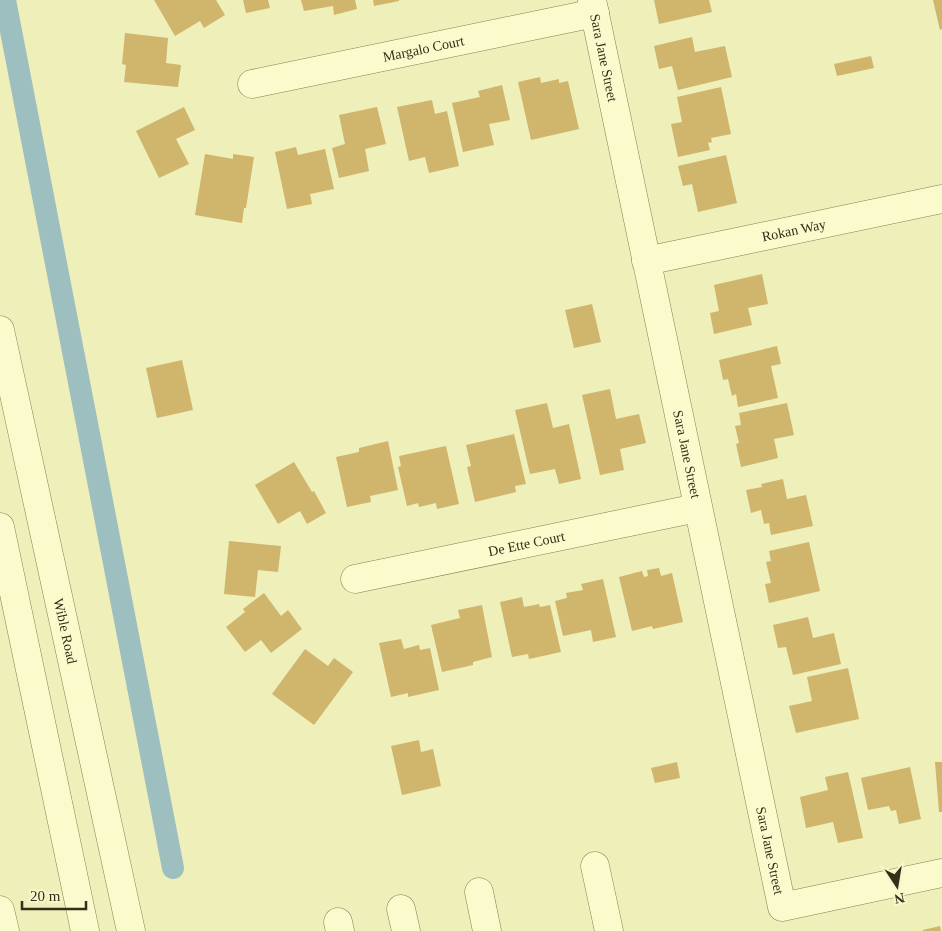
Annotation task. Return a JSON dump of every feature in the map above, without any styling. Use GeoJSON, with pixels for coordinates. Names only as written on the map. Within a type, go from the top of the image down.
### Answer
{"type":"FeatureCollection","features":[{"type":"Feature","properties":{"kind":"street","name":"Margalo Court"},"geometry":{"type":"LineString","coordinates":[[252,84],[593,6]]}},
{"type":"Feature","properties":{"kind":"street","name":"Sara Jane Street"},"geometry":{"type":"LineString","coordinates":[[593,6],[782,907],[942,873]]}},
{"type":"Feature","properties":{"kind":"street","name":"Rokan Way"},"geometry":{"type":"LineString","coordinates":[[646,261],[942,199]]}},
{"type":"Feature","properties":{"kind":"street","name":"Wible Road"},"geometry":{"type":"LineString","coordinates":[[0,330],[131,931]]}},
{"type":"Feature","properties":{"kind":"street","name":"De Ette Court"},"geometry":{"type":"LineString","coordinates":[[354,579],[697,508]]}},
{"type":"Feature","properties":{"kind":"street"},"geometry":{"type":"LineString","coordinates":[[0,527],[9,611],[86,931]]}},
{"type":"Feature","properties":{"kind":"street"},"geometry":{"type":"LineString","coordinates":[[595,866],[610,931]]}},
{"type":"Feature","properties":{"kind":"street"},"geometry":{"type":"LineString","coordinates":[[479,892],[487,931]]}},
{"type":"Feature","properties":{"kind":"street"},"geometry":{"type":"LineString","coordinates":[[0,910],[5,931]]}},
{"type":"Feature","properties":{"kind":"building"},"geometry":{"type":"Polygon","coordinates":[[[154,0],[216,0],[225,15],[204,28],[200,21],[175,36],[154,0]]]}},
{"type":"Feature","properties":{"kind":"building"},"geometry":{"type":"Polygon","coordinates":[[[243,0],[268,0],[270,8],[246,13],[243,0]]]}},
{"type":"Feature","properties":{"kind":"building"},"geometry":{"type":"Polygon","coordinates":[[[301,0],[355,0],[357,9],[334,15],[333,6],[304,11],[301,0]]]}},
{"type":"Feature","properties":{"kind":"building"},"geometry":{"type":"Polygon","coordinates":[[[373,0],[399,0],[399,1],[374,6],[373,0]]]}},
{"type":"Feature","properties":{"kind":"building"},"geometry":{"type":"Polygon","coordinates":[[[654,0],[709,0],[712,12],[659,24],[654,0]]]}},
{"type":"Feature","properties":{"kind":"building"},"geometry":{"type":"Polygon","coordinates":[[[933,0],[942,0],[942,29],[940,30],[933,0]]]}},
{"type":"Feature","properties":{"kind":"building"},"geometry":{"type":"Polygon","coordinates":[[[125,33],[168,38],[166,63],[181,65],[178,87],[124,82],[126,65],[122,64],[125,33]]]}},
{"type":"Feature","properties":{"kind":"building"},"geometry":{"type":"Polygon","coordinates":[[[692,37],[695,52],[725,46],[732,77],[678,90],[672,66],[659,69],[654,46],[692,37]]]}},
{"type":"Feature","properties":{"kind":"building"},"geometry":{"type":"Polygon","coordinates":[[[871,56],[874,68],[837,76],[834,64],[871,56]]]}},
{"type":"Feature","properties":{"kind":"building"},"geometry":{"type":"Polygon","coordinates":[[[540,77],[541,83],[559,79],[559,83],[568,81],[579,129],[531,140],[518,82],[540,77]]]}},
{"type":"Feature","properties":{"kind":"building"},"geometry":{"type":"Polygon","coordinates":[[[502,85],[510,120],[489,124],[494,145],[463,152],[452,103],[480,97],[478,91],[502,85]]]}},
{"type":"Feature","properties":{"kind":"building"},"geometry":{"type":"Polygon","coordinates":[[[721,87],[731,134],[711,138],[712,142],[708,143],[710,150],[678,157],[671,124],[682,122],[677,97],[721,87]]]}},
{"type":"Feature","properties":{"kind":"building"},"geometry":{"type":"Polygon","coordinates":[[[432,100],[435,114],[447,111],[459,166],[429,173],[425,157],[409,161],[397,107],[432,100]]]}},
{"type":"Feature","properties":{"kind":"building"},"geometry":{"type":"Polygon","coordinates":[[[184,107],[195,130],[176,139],[189,164],[159,178],[136,131],[184,107]]]}},
{"type":"Feature","properties":{"kind":"building"},"geometry":{"type":"Polygon","coordinates":[[[377,107],[386,144],[365,149],[369,171],[339,178],[332,148],[345,144],[339,115],[377,107]]]}},
{"type":"Feature","properties":{"kind":"building"},"geometry":{"type":"Polygon","coordinates":[[[296,147],[298,155],[325,149],[334,189],[310,194],[312,204],[287,209],[275,152],[296,147]]]}},
{"type":"Feature","properties":{"kind":"building"},"geometry":{"type":"Polygon","coordinates":[[[205,154],[233,159],[233,154],[254,157],[242,223],[195,215],[205,154]]]}},
{"type":"Feature","properties":{"kind":"building"},"geometry":{"type":"Polygon","coordinates":[[[726,155],[737,203],[698,212],[692,184],[683,186],[678,166],[726,155]]]}},
{"type":"Feature","properties":{"kind":"building"},"geometry":{"type":"Polygon","coordinates":[[[762,274],[768,304],[748,308],[752,325],[714,334],[710,313],[719,311],[714,285],[762,274]]]}},
{"type":"Feature","properties":{"kind":"building"},"geometry":{"type":"Polygon","coordinates":[[[592,304],[601,342],[574,348],[565,310],[592,304]]]}},
{"type":"Feature","properties":{"kind":"building"},"geometry":{"type":"Polygon","coordinates":[[[777,346],[781,364],[771,366],[778,398],[738,407],[736,394],[732,396],[728,379],[723,380],[719,360],[777,346]]]}},
{"type":"Feature","properties":{"kind":"building"},"geometry":{"type":"Polygon","coordinates":[[[182,360],[193,410],[157,418],[146,368],[182,360]]]}},
{"type":"Feature","properties":{"kind":"building"},"geometry":{"type":"Polygon","coordinates":[[[610,389],[616,419],[639,414],[646,443],[620,449],[624,470],[600,475],[582,395],[610,389]]]}},
{"type":"Feature","properties":{"kind":"building"},"geometry":{"type":"Polygon","coordinates":[[[547,403],[553,428],[569,424],[581,479],[559,484],[555,469],[530,474],[515,410],[547,403]]]}},
{"type":"Feature","properties":{"kind":"building"},"geometry":{"type":"Polygon","coordinates":[[[787,403],[794,435],[774,439],[778,458],[741,467],[736,444],[739,443],[735,426],[741,425],[739,413],[787,403]]]}},
{"type":"Feature","properties":{"kind":"building"},"geometry":{"type":"Polygon","coordinates":[[[514,434],[526,484],[515,486],[516,492],[475,502],[467,467],[471,466],[466,445],[514,434]]]}},
{"type":"Feature","properties":{"kind":"building"},"geometry":{"type":"Polygon","coordinates":[[[388,441],[398,490],[370,496],[371,502],[347,507],[336,457],[359,452],[359,448],[388,441]]]}},
{"type":"Feature","properties":{"kind":"building"},"geometry":{"type":"Polygon","coordinates":[[[446,446],[459,504],[437,509],[436,503],[419,507],[418,503],[407,506],[398,467],[401,466],[399,456],[446,446]]]}},
{"type":"Feature","properties":{"kind":"building"},"geometry":{"type":"Polygon","coordinates":[[[294,462],[312,492],[314,491],[326,513],[307,524],[300,511],[278,524],[255,485],[294,462]]]}},
{"type":"Feature","properties":{"kind":"building"},"geometry":{"type":"Polygon","coordinates":[[[783,479],[787,499],[806,495],[813,526],[771,535],[769,523],[764,524],[761,510],[751,513],[746,490],[762,487],[761,484],[783,479]]]}},
{"type":"Feature","properties":{"kind":"building"},"geometry":{"type":"Polygon","coordinates":[[[229,541],[281,546],[278,572],[258,570],[255,597],[224,594],[229,541]]]}},
{"type":"Feature","properties":{"kind":"building"},"geometry":{"type":"Polygon","coordinates":[[[809,542],[820,591],[769,603],[765,584],[771,583],[766,562],[771,561],[769,551],[809,542]]]}},
{"type":"Feature","properties":{"kind":"building"},"geometry":{"type":"Polygon","coordinates":[[[659,568],[661,576],[672,573],[683,622],[653,629],[652,626],[632,631],[619,577],[642,571],[644,577],[648,576],[647,570],[659,568]]]}},
{"type":"Feature","properties":{"kind":"building"},"geometry":{"type":"Polygon","coordinates":[[[603,579],[616,637],[593,642],[591,630],[563,636],[555,601],[567,598],[566,593],[583,590],[581,584],[603,579]]]}},
{"type":"Feature","properties":{"kind":"building"},"geometry":{"type":"Polygon","coordinates":[[[264,593],[281,616],[288,610],[302,629],[271,653],[261,640],[245,652],[226,627],[245,612],[243,609],[264,593]]]}},
{"type":"Feature","properties":{"kind":"building"},"geometry":{"type":"Polygon","coordinates":[[[522,597],[524,607],[539,604],[540,607],[550,605],[561,652],[529,659],[528,654],[512,657],[500,602],[522,597]]]}},
{"type":"Feature","properties":{"kind":"building"},"geometry":{"type":"Polygon","coordinates":[[[482,605],[492,657],[473,662],[473,665],[442,672],[431,625],[460,618],[458,610],[482,605]]]}},
{"type":"Feature","properties":{"kind":"building"},"geometry":{"type":"Polygon","coordinates":[[[808,617],[813,638],[834,633],[841,664],[793,675],[786,647],[778,648],[773,625],[808,617]]]}},
{"type":"Feature","properties":{"kind":"building"},"geometry":{"type":"Polygon","coordinates":[[[401,639],[404,649],[419,645],[420,650],[430,648],[439,690],[408,697],[408,693],[391,697],[379,643],[401,639]]]}},
{"type":"Feature","properties":{"kind":"building"},"geometry":{"type":"Polygon","coordinates":[[[305,649],[328,666],[334,658],[353,672],[314,725],[272,694],[305,649]]]}},
{"type":"Feature","properties":{"kind":"building"},"geometry":{"type":"Polygon","coordinates":[[[848,668],[859,719],[796,733],[789,706],[812,701],[807,677],[848,668]]]}},
{"type":"Feature","properties":{"kind":"building"},"geometry":{"type":"Polygon","coordinates":[[[419,740],[421,752],[433,749],[441,786],[402,795],[391,746],[419,740]]]}},
{"type":"Feature","properties":{"kind":"building"},"geometry":{"type":"Polygon","coordinates":[[[677,762],[680,778],[655,783],[651,768],[677,762]]]}},
{"type":"Feature","properties":{"kind":"building"},"geometry":{"type":"Polygon","coordinates":[[[935,762],[942,762],[942,812],[939,812],[935,762]]]}},
{"type":"Feature","properties":{"kind":"building"},"geometry":{"type":"Polygon","coordinates":[[[910,767],[921,819],[899,824],[896,810],[891,811],[889,806],[868,810],[861,778],[910,767]]]}},
{"type":"Feature","properties":{"kind":"building"},"geometry":{"type":"Polygon","coordinates":[[[848,772],[863,838],[838,843],[833,822],[806,828],[800,797],[828,790],[825,777],[848,772]]]}},
{"type":"Feature","properties":{"kind":"building"},"geometry":{"type":"Polygon","coordinates":[[[940,926],[941,931],[923,931],[923,930],[940,926]]]}},
{"type":"Feature","properties":{"kind":"waterway"},"geometry":{"type":"LineString","coordinates":[[5,0],[173,868]]}}]}
